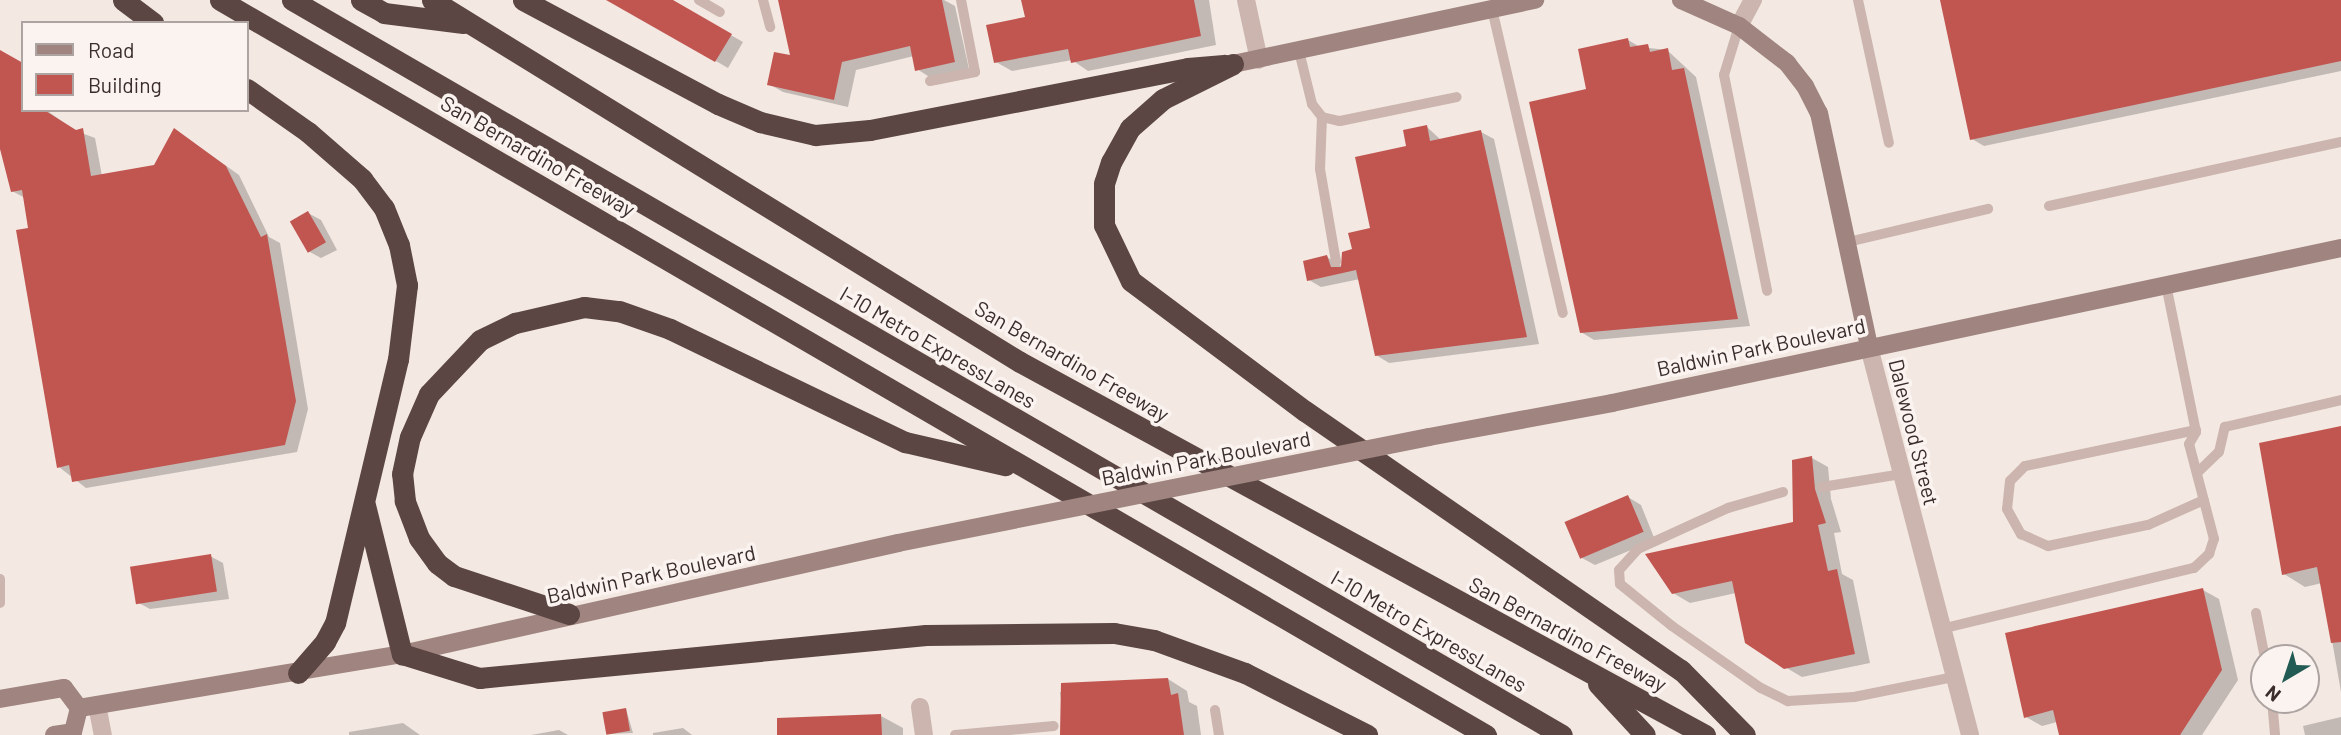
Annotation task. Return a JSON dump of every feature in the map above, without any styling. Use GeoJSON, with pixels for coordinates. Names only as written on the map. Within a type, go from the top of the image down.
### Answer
{"type":"FeatureCollection","features":[{"type":"Feature","properties":{"kind":"highway"},"geometry":{"type":"LineString","coordinates":[[123,0],[150,21]]}},
{"type":"Feature","properties":{"kind":"highway","name":"San Bernardino Freeway"},"geometry":{"type":"LineString","coordinates":[[220,0],[1486,735]]}},
{"type":"Feature","properties":{"kind":"highway","name":"I-10 Metro ExpressLanes"},"geometry":{"type":"LineString","coordinates":[[292,0],[1562,735]]}},
{"type":"Feature","properties":{"kind":"highway"},"geometry":{"type":"LineString","coordinates":[[361,0],[384,13],[475,25]]}},
{"type":"Feature","properties":{"kind":"highway","name":"San Bernardino Freeway"},"geometry":{"type":"LineString","coordinates":[[432,0],[1020,362],[1705,735]]}},
{"type":"Feature","properties":{"kind":"highway"},"geometry":{"type":"LineString","coordinates":[[523,0],[718,104],[760,122],[815,135],[870,130],[1188,68],[1233,64]]}},
{"type":"Feature","properties":{"kind":"highway"},"geometry":{"type":"LineString","coordinates":[[1233,64],[1163,99],[1130,128],[1111,163],[1104,183],[1104,225],[1131,281],[1305,411],[1681,670],[1745,735]]}},
{"type":"Feature","properties":{"kind":"highway"},"geometry":{"type":"LineString","coordinates":[[248,90],[308,132],[362,179],[384,208],[399,245],[407,285],[404,320],[365,505],[335,622],[325,642],[298,673]]}},
{"type":"Feature","properties":{"kind":"highway"},"geometry":{"type":"LineString","coordinates":[[569,614],[474,586],[437,563],[410,518],[402,474],[410,438],[429,394],[452,365],[480,340],[545,312],[584,307],[619,311],[670,329],[905,442],[1028,471]]}},
{"type":"Feature","properties":{"kind":"highway"},"geometry":{"type":"LineString","coordinates":[[365,505],[402,654],[479,678],[926,635],[1114,633],[1154,640],[1245,673],[1367,735]]}},
{"type":"Feature","properties":{"kind":"highway"},"geometry":{"type":"LineString","coordinates":[[1587,672],[1645,735]]}},
{"type":"Feature","properties":{"kind":"main road"},"geometry":{"type":"LineString","coordinates":[[1233,64],[1299,51],[1472,6],[1492,9],[1535,0]]}},
{"type":"Feature","properties":{"kind":"main road","name":"Dalewood Street"},"geometry":{"type":"LineString","coordinates":[[1681,0],[1739,26],[1787,63],[1814,104],[1849,242],[1868,347]]}},
{"type":"Feature","properties":{"kind":"main road","name":"Baldwin Park Boulevard"},"geometry":{"type":"LineString","coordinates":[[88,707],[402,654],[569,614],[898,543],[1429,437],[2341,248]]}},
{"type":"Feature","properties":{"kind":"main road"},"geometry":{"type":"LineString","coordinates":[[0,699],[64,688],[88,707],[73,732],[54,735]]}},
{"type":"Feature","properties":{"kind":"street"},"geometry":{"type":"LineString","coordinates":[[1246,0],[1259,60]]}},
{"type":"Feature","properties":{"kind":"street"},"geometry":{"type":"LineString","coordinates":[[1739,26],[1753,0]]}},
{"type":"Feature","properties":{"kind":"street","name":"Dalewood Street"},"geometry":{"type":"LineString","coordinates":[[1868,347],[1970,735]]}},
{"type":"Feature","properties":{"kind":"street"},"geometry":{"type":"LineString","coordinates":[[88,707],[103,735]]}},
{"type":"Feature","properties":{"kind":"street"},"geometry":{"type":"LineString","coordinates":[[920,707],[924,735]]}},
{"type":"Feature","properties":{"kind":"lane"},"geometry":{"type":"LineString","coordinates":[[699,0],[720,12]]}},
{"type":"Feature","properties":{"kind":"lane"},"geometry":{"type":"LineString","coordinates":[[763,0],[770,27]]}},
{"type":"Feature","properties":{"kind":"lane"},"geometry":{"type":"LineString","coordinates":[[930,81],[975,72],[961,0]]}},
{"type":"Feature","properties":{"kind":"lane"},"geometry":{"type":"LineString","coordinates":[[1857,0],[1889,143]]}},
{"type":"Feature","properties":{"kind":"lane"},"geometry":{"type":"LineString","coordinates":[[1492,9],[1563,313]]}},
{"type":"Feature","properties":{"kind":"lane"},"geometry":{"type":"LineString","coordinates":[[1739,26],[1724,75],[1767,291]]}},
{"type":"Feature","properties":{"kind":"lane"},"geometry":{"type":"LineString","coordinates":[[1299,51],[1312,104],[1322,117],[1320,169],[1336,262]]}},
{"type":"Feature","properties":{"kind":"lane"},"geometry":{"type":"LineString","coordinates":[[1322,117],[1340,121],[1457,97]]}},
{"type":"Feature","properties":{"kind":"lane"},"geometry":{"type":"LineString","coordinates":[[2049,205],[2341,142]]}},
{"type":"Feature","properties":{"kind":"lane"},"geometry":{"type":"LineString","coordinates":[[1849,242],[1988,209]]}},
{"type":"Feature","properties":{"kind":"lane"},"geometry":{"type":"LineString","coordinates":[[1940,629],[2194,568],[2209,554],[2214,539],[2189,443],[2196,430],[2166,284]]}},
{"type":"Feature","properties":{"kind":"lane"},"geometry":{"type":"LineString","coordinates":[[2197,473],[2219,452],[2225,427],[2341,400]]}},
{"type":"Feature","properties":{"kind":"lane"},"geometry":{"type":"LineString","coordinates":[[2196,430],[2025,466],[2010,481],[2007,509],[2021,534],[2048,546],[2148,525],[2204,500]]}},
{"type":"Feature","properties":{"kind":"lane"},"geometry":{"type":"LineString","coordinates":[[1822,487],[1901,474]]}},
{"type":"Feature","properties":{"kind":"lane"},"geometry":{"type":"LineString","coordinates":[[1783,492],[1728,508],[1638,549],[1619,570],[1620,584],[1672,626],[1761,688],[1788,701],[1854,697],[1953,677]]}},
{"type":"Feature","properties":{"kind":"lane"},"geometry":{"type":"LineString","coordinates":[[0,579],[0,603]]}},
{"type":"Feature","properties":{"kind":"lane"},"geometry":{"type":"LineString","coordinates":[[2256,613],[2262,644]]}},
{"type":"Feature","properties":{"kind":"lane"},"geometry":{"type":"LineString","coordinates":[[1215,710],[1219,735]]}},
{"type":"Feature","properties":{"kind":"lane"},"geometry":{"type":"LineString","coordinates":[[2273,714],[2275,735]]}},
{"type":"Feature","properties":{"kind":"lane"},"geometry":{"type":"LineString","coordinates":[[955,735],[1054,726]]}},
{"type":"Feature","properties":{"kind":"building"},"geometry":{"type":"Polygon","coordinates":[[[606,0],[673,0],[732,34],[715,62],[606,0]]]}},
{"type":"Feature","properties":{"kind":"building"},"geometry":{"type":"Polygon","coordinates":[[[778,0],[942,0],[955,62],[915,71],[910,46],[842,62],[834,100],[767,85],[774,52],[790,55],[778,0]]]}},
{"type":"Feature","properties":{"kind":"building"},"geometry":{"type":"Polygon","coordinates":[[[1021,0],[1194,0],[1201,36],[1071,63],[1068,49],[994,63],[986,25],[1025,17],[1021,0]]]}},
{"type":"Feature","properties":{"kind":"building"},"geometry":{"type":"Polygon","coordinates":[[[1940,0],[2341,0],[2341,61],[1970,140],[1940,0]]]}},
{"type":"Feature","properties":{"kind":"building"},"geometry":{"type":"Polygon","coordinates":[[[1628,38],[1630,47],[1648,44],[1650,52],[1668,48],[1672,70],[1684,68],[1738,319],[1580,333],[1529,102],[1586,89],[1578,49],[1628,38]]]}},
{"type":"Feature","properties":{"kind":"building"},"geometry":{"type":"Polygon","coordinates":[[[0,50],[21,62],[21,112],[47,112],[76,130],[83,128],[91,176],[154,165],[174,128],[226,166],[261,237],[267,234],[296,401],[285,445],[72,482],[69,465],[57,468],[16,230],[28,228],[22,190],[11,192],[0,149],[0,50]]]}},
{"type":"Feature","properties":{"kind":"building"},"geometry":{"type":"Polygon","coordinates":[[[1427,125],[1430,141],[1481,130],[1527,337],[1375,356],[1356,270],[1307,281],[1303,261],[1327,255],[1331,267],[1341,267],[1342,252],[1352,249],[1348,233],[1370,228],[1355,157],[1406,146],[1403,130],[1427,125]]]}},
{"type":"Feature","properties":{"kind":"building"},"geometry":{"type":"Polygon","coordinates":[[[308,211],[326,242],[308,253],[290,221],[308,211]]]}},
{"type":"Feature","properties":{"kind":"building"},"geometry":{"type":"Polygon","coordinates":[[[2341,426],[2341,642],[2331,643],[2317,567],[2282,575],[2259,443],[2341,426]]]}},
{"type":"Feature","properties":{"kind":"building"},"geometry":{"type":"Polygon","coordinates":[[[1812,456],[1815,489],[1826,523],[1818,525],[1828,571],[1837,569],[1855,654],[1784,669],[1745,643],[1732,581],[1672,594],[1645,554],[1793,522],[1792,460],[1812,456]]]}},
{"type":"Feature","properties":{"kind":"building"},"geometry":{"type":"Polygon","coordinates":[[[1628,495],[1644,532],[1580,559],[1564,522],[1628,495]]]}},
{"type":"Feature","properties":{"kind":"building"},"geometry":{"type":"Polygon","coordinates":[[[211,554],[217,592],[136,604],[130,567],[211,554]]]}},
{"type":"Feature","properties":{"kind":"building"},"geometry":{"type":"Polygon","coordinates":[[[2203,588],[2222,670],[2180,735],[2059,735],[2053,710],[2024,718],[2005,633],[2203,588]]]}},
{"type":"Feature","properties":{"kind":"building"},"geometry":{"type":"Polygon","coordinates":[[[1168,678],[1171,695],[1178,693],[1184,735],[1060,735],[1061,683],[1168,678]]]}},
{"type":"Feature","properties":{"kind":"building"},"geometry":{"type":"Polygon","coordinates":[[[626,708],[630,731],[606,735],[602,712],[626,708]]]}},
{"type":"Feature","properties":{"kind":"building"},"geometry":{"type":"Polygon","coordinates":[[[881,714],[882,735],[777,735],[777,718],[881,714]]]}}]}
